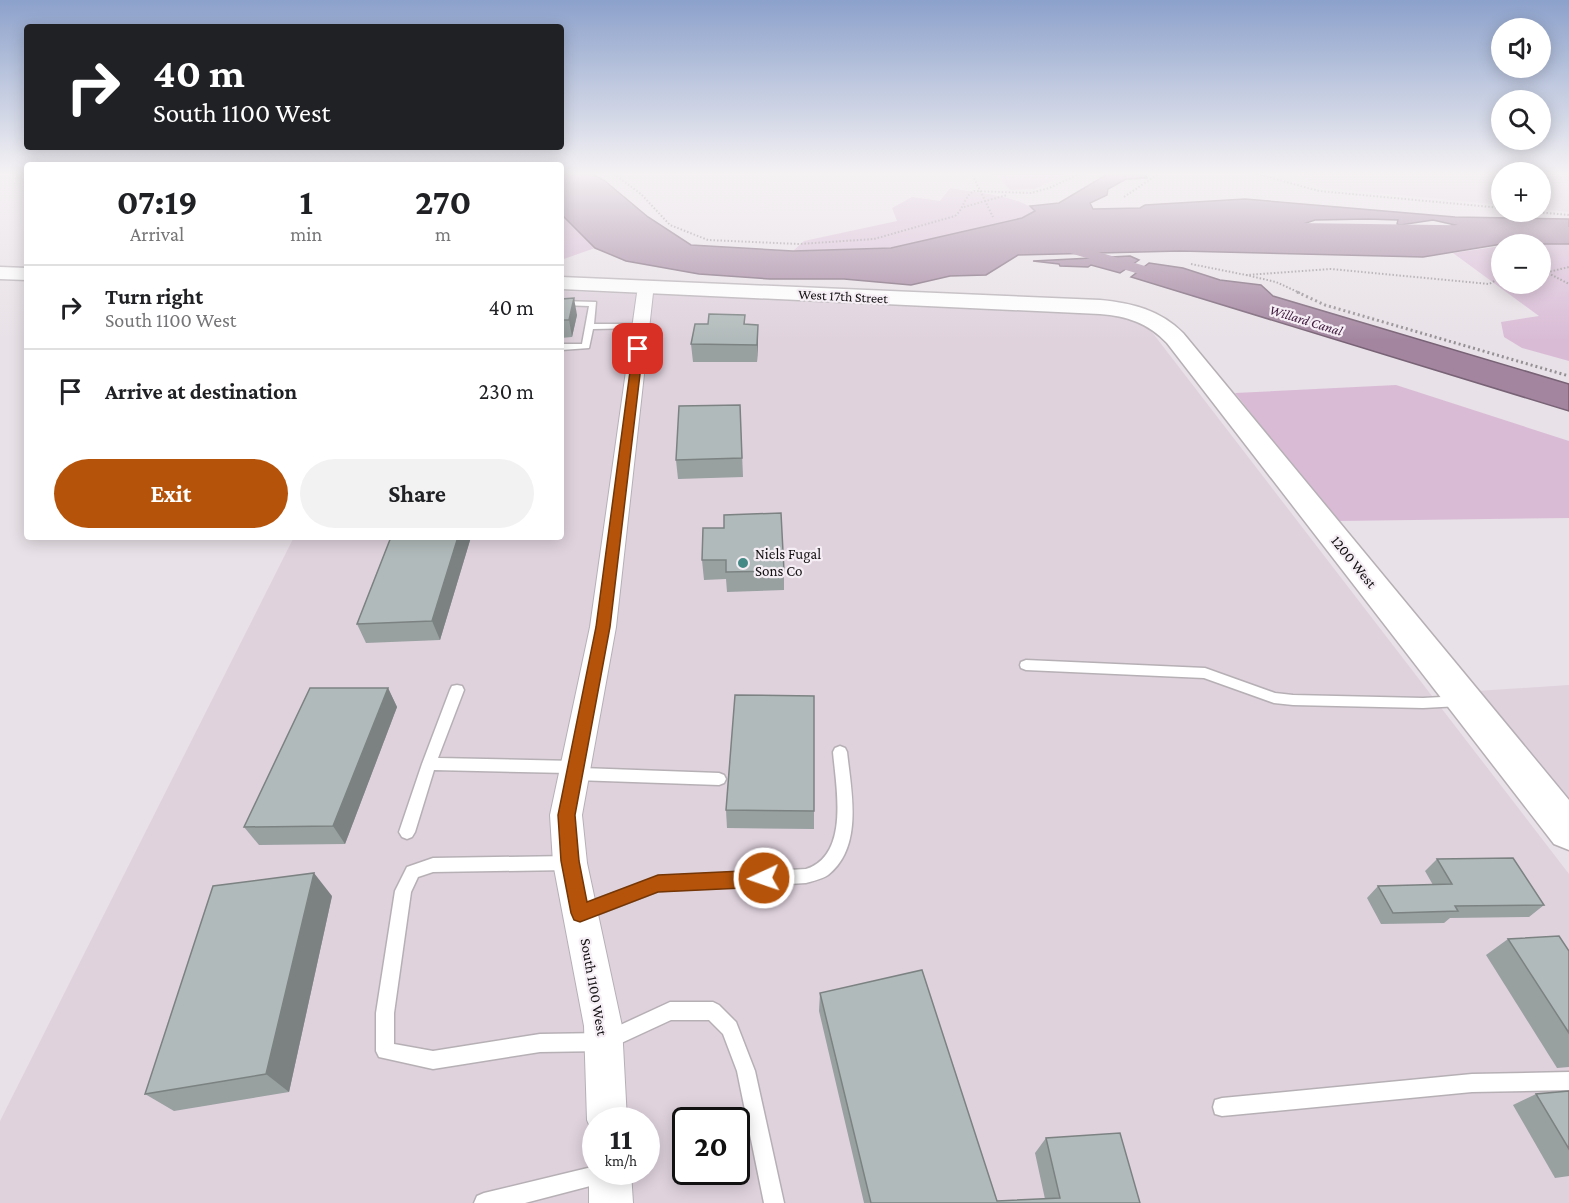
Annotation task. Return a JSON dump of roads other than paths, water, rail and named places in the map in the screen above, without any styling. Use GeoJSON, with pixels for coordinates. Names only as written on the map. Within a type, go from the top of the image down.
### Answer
{"type":"FeatureCollection","features":[{"type":"Feature","properties":{"kind":"street"},"geometry":{"type":"LineString","coordinates":[[0,273],[24,274]]}},
{"type":"Feature","properties":{"kind":"street","name":"West 17th Street"},"geometry":{"type":"LineString","coordinates":[[564,283],[1088,306],[1126,310]]}},
{"type":"Feature","properties":{"kind":"street","name":"South 1100 West"},"geometry":{"type":"LineString","coordinates":[[606,1107],[603,1026],[570,863],[566,815],[603,627],[648,286]]}},
{"type":"Feature","properties":{"kind":"street","name":"1200 West"},"geometry":{"type":"LineString","coordinates":[[1126,310],[1153,320],[1175,338],[1569,831]]}},
{"type":"Feature","properties":{"kind":"street"},"geometry":{"type":"LineString","coordinates":[[610,1185],[611,1203]]}},
{"type":"Feature","properties":{"kind":"lane"},"geometry":{"type":"LineString","coordinates":[[564,303],[593,304],[586,346],[564,347]]}},
{"type":"Feature","properties":{"kind":"lane"},"geometry":{"type":"LineString","coordinates":[[589,327],[641,326]]}},
{"type":"Feature","properties":{"kind":"lane"},"geometry":{"type":"LineString","coordinates":[[1026,665],[1205,673],[1274,698],[1293,700],[1423,703],[1465,701]]}},
{"type":"Feature","properties":{"kind":"lane"},"geometry":{"type":"LineString","coordinates":[[407,831],[457,690]]}},
{"type":"Feature","properties":{"kind":"lane"},"geometry":{"type":"LineString","coordinates":[[580,913],[658,884],[806,876],[823,870],[837,852],[844,830],[840,752]]}},
{"type":"Feature","properties":{"kind":"lane"},"geometry":{"type":"LineString","coordinates":[[429,764],[719,779]]}},
{"type":"Feature","properties":{"kind":"lane"},"geometry":{"type":"LineString","coordinates":[[570,863],[433,865],[413,872],[404,891],[385,1013],[385,1051],[434,1060],[540,1043],[604,1042],[670,1011],[713,1011],[730,1028],[746,1071],[774,1203]]}},
{"type":"Feature","properties":{"kind":"lane"},"geometry":{"type":"LineString","coordinates":[[1222,1107],[1472,1083],[1569,1081]]}},
{"type":"Feature","properties":{"kind":"lane"},"geometry":{"type":"LineString","coordinates":[[484,1203],[582,1179]]}},
{"type":"Feature","properties":{"kind":"water"},"geometry":{"type":"Polygon","coordinates":[[[575,228],[665,228],[691,245],[793,251],[891,248],[978,228],[1323,228],[1396,238],[1443,228],[1569,228],[1569,244],[1551,244],[1551,234],[1491,234],[1491,246],[1423,257],[1180,251],[1018,255],[986,275],[950,276],[911,285],[844,279],[770,279],[699,274],[626,261],[595,248],[575,228]]]}},
{"type":"Feature","properties":{"kind":"water"},"geometry":{"type":"Polygon","coordinates":[[[1130,256],[1139,260],[1120,273],[1091,265],[1088,267],[1060,266],[1033,261],[1130,256]]]}},
{"type":"Feature","properties":{"kind":"water"},"geometry":{"type":"Polygon","coordinates":[[[1149,263],[1183,268],[1220,280],[1261,285],[1273,296],[1569,384],[1569,411],[1131,277],[1149,263]]]}},
{"type":"Feature","properties":{"kind":"waterway"},"geometry":{"type":"LineString","coordinates":[[1298,231],[1569,235]]}},
{"type":"Feature","properties":{"kind":"waterway","name":"Willard Canal"},"geometry":{"type":"LineString","coordinates":[[1052,243],[1172,279]]}},
{"type":"Feature","properties":{"kind":"place","name":"Niels Fugal Sons Co"},"geometry":{"type":"Point","coordinates":[743,563]}}]}
